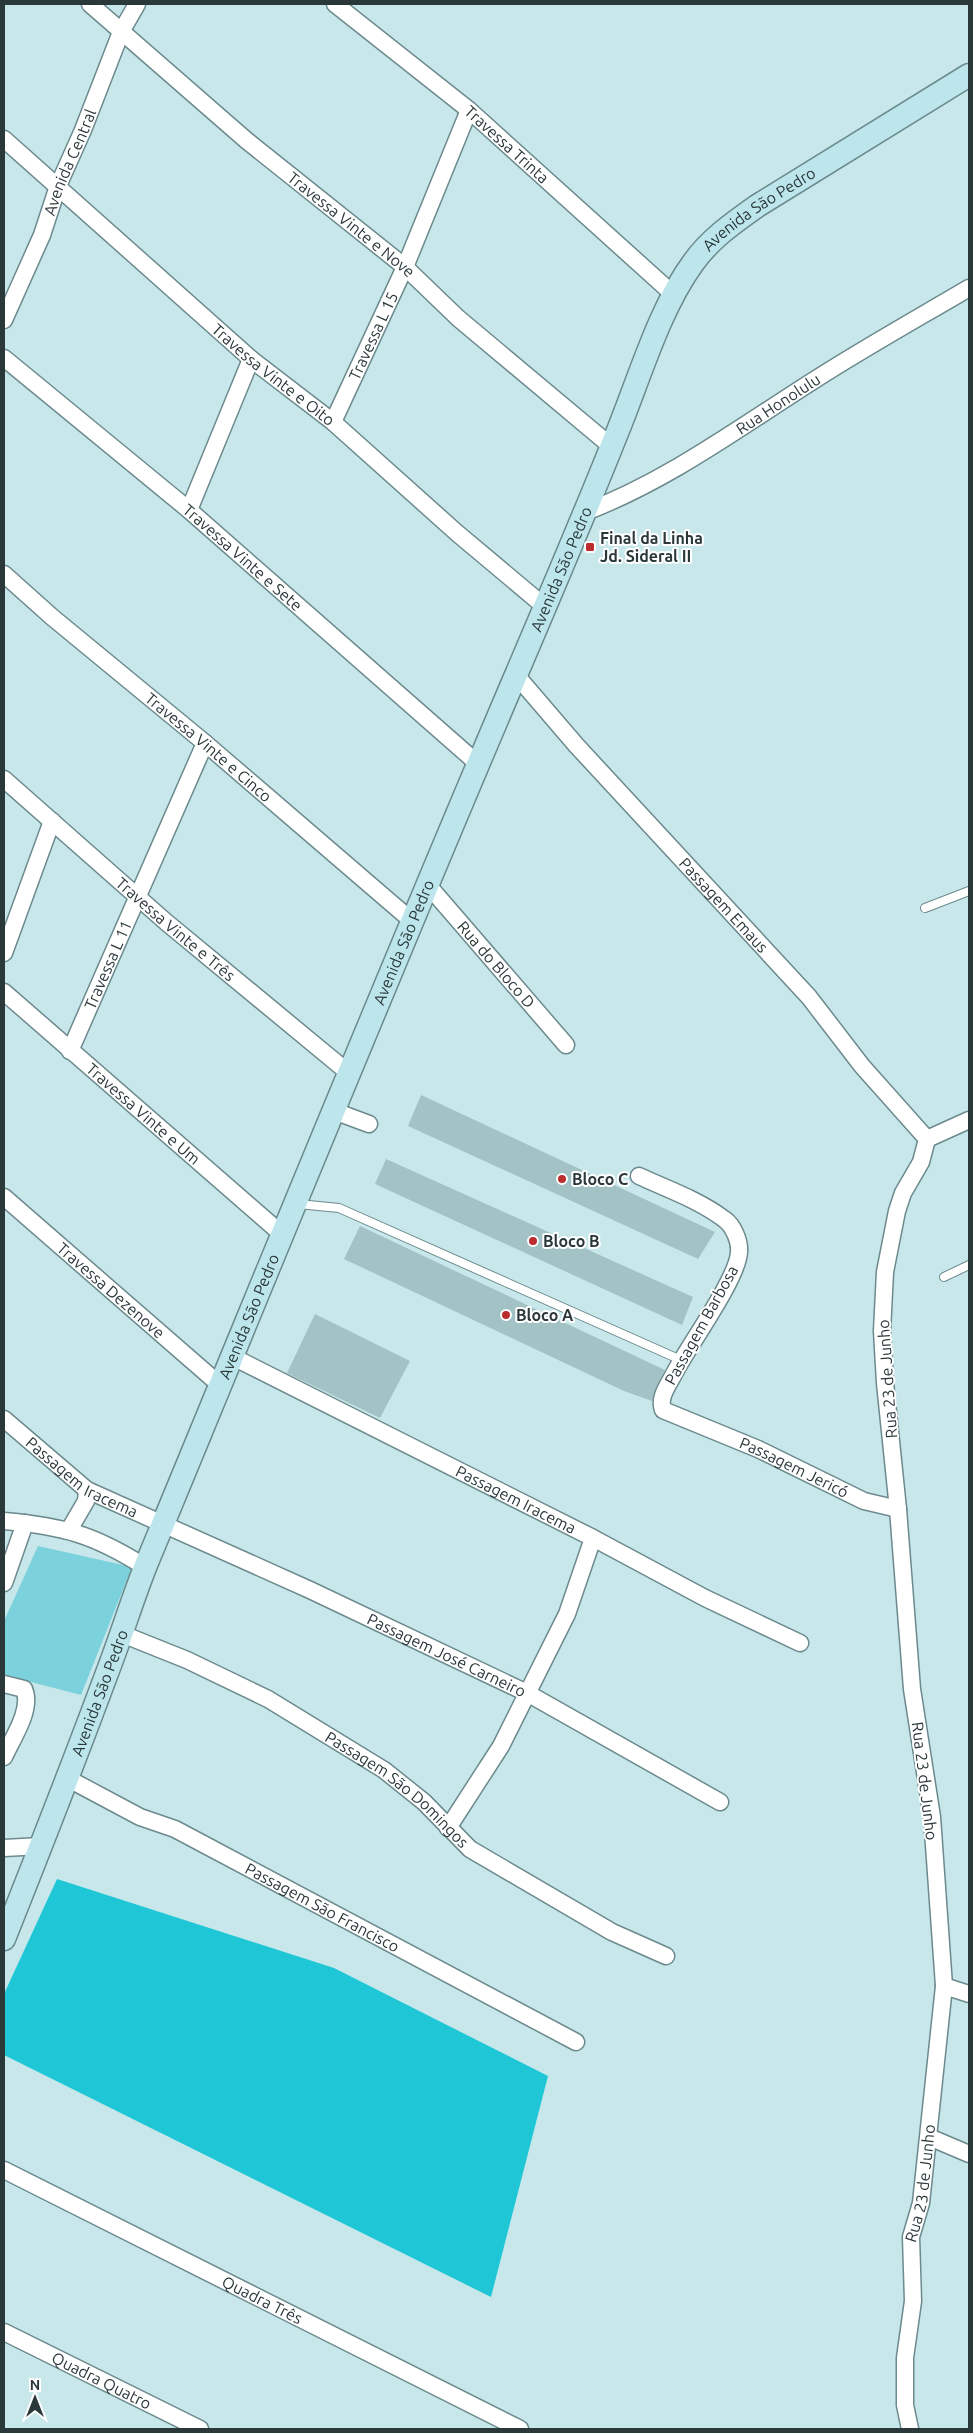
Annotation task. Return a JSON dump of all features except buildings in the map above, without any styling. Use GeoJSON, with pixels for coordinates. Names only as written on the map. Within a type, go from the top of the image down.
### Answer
{"type":"FeatureCollection","features":[{"type":"Feature","properties":{"kind":"main road","name":"Avenida São Pedro"},"geometry":{"type":"LineString","coordinates":[[4,1939],[41,1846],[65,1777],[122,1634],[145,1567],[164,1526],[231,1356],[284,1236],[477,763],[612,447],[674,294],[694,260],[727,227],[765,201],[969,75]]}},
{"type":"Feature","properties":{"kind":"street","name":"Travessa Vinte e Nove"},"geometry":{"type":"LineString","coordinates":[[90,4],[246,140],[405,267],[458,318],[612,447]]}},
{"type":"Feature","properties":{"kind":"street","name":"Avenida Central"},"geometry":{"type":"LineString","coordinates":[[4,320],[42,234],[58,186],[83,130],[121,32],[137,4]]}},
{"type":"Feature","properties":{"kind":"street","name":"Travessa Trinta"},"geometry":{"type":"LineString","coordinates":[[335,4],[469,110],[674,294]]}},
{"type":"Feature","properties":{"kind":"street","name":"Travessa L 15"},"geometry":{"type":"LineString","coordinates":[[333,422],[405,267],[469,110]]}},
{"type":"Feature","properties":{"kind":"street","name":"Travessa Vinte e Oito"},"geometry":{"type":"LineString","coordinates":[[4,139],[251,360],[333,422],[457,534],[544,606]]}},
{"type":"Feature","properties":{"kind":"street","name":"Rua Honolulu"},"geometry":{"type":"LineString","coordinates":[[583,513],[646,486],[705,451],[818,377],[969,288]]}},
{"type":"Feature","properties":{"kind":"street","name":"Travessa Vinte e Sete"},"geometry":{"type":"LineString","coordinates":[[4,358],[189,510],[477,763]]}},
{"type":"Feature","properties":{"kind":"street"},"geometry":{"type":"LineString","coordinates":[[189,510],[251,360]]}},
{"type":"Feature","properties":{"kind":"street","name":"Travessa Vinte e Cinco"},"geometry":{"type":"LineString","coordinates":[[4,574],[52,617],[206,743],[412,921]]}},
{"type":"Feature","properties":{"kind":"street","name":"Passagem Emaus"},"geometry":{"type":"LineString","coordinates":[[516,675],[576,745],[809,996],[862,1066],[927,1139]]}},
{"type":"Feature","properties":{"kind":"street","name":"Travessa L 11"},"geometry":{"type":"LineString","coordinates":[[70,1050],[206,743]]}},
{"type":"Feature","properties":{"kind":"street","name":"Travessa Vinte e Três"},"geometry":{"type":"LineString","coordinates":[[4,779],[138,895],[166,922],[350,1074]]}},
{"type":"Feature","properties":{"kind":"street"},"geometry":{"type":"LineString","coordinates":[[4,952],[52,821]]}},
{"type":"Feature","properties":{"kind":"street","name":"Rua do Bloco D"},"geometry":{"type":"LineString","coordinates":[[427,884],[566,1045]]}},
{"type":"Feature","properties":{"kind":"street","name":"Travessa Vinte e Um"},"geometry":{"type":"LineString","coordinates":[[4,992],[284,1236]]}},
{"type":"Feature","properties":{"kind":"street"},"geometry":{"type":"LineString","coordinates":[[334,1110],[369,1124]]}},
{"type":"Feature","properties":{"kind":"street"},"geometry":{"type":"LineString","coordinates":[[927,1139],[969,1120]]}},
{"type":"Feature","properties":{"kind":"street","name":"Rua 23 de Junho"},"geometry":{"type":"LineString","coordinates":[[910,2429],[905,2405],[905,2358],[913,2301],[911,2237],[921,2203],[944,1986],[932,1817],[912,1689],[898,1509],[883,1358],[885,1272],[897,1211],[903,1193],[921,1162],[927,1139]]}},
{"type":"Feature","properties":{"kind":"street","name":"Passagem Barbosa"},"geometry":{"type":"LineString","coordinates":[[639,1176],[696,1202],[724,1218],[733,1230],[739,1246],[735,1267],[724,1290],[681,1360],[660,1402],[666,1414],[690,1422]]}},
{"type":"Feature","properties":{"kind":"street","name":"Travessa Dezenove"},"geometry":{"type":"LineString","coordinates":[[4,1197],[220,1385]]}},
{"type":"Feature","properties":{"kind":"street","name":"Passagem Iracema"},"geometry":{"type":"LineString","coordinates":[[231,1356],[594,1538],[705,1598],[800,1643]]}},
{"type":"Feature","properties":{"kind":"street","name":"Passagem Iracema"},"geometry":{"type":"LineString","coordinates":[[4,1419],[87,1490],[164,1526]]}},
{"type":"Feature","properties":{"kind":"street","name":"Passagem Jericó"},"geometry":{"type":"LineString","coordinates":[[690,1422],[758,1449],[864,1501],[898,1509]]}},
{"type":"Feature","properties":{"kind":"street"},"geometry":{"type":"LineString","coordinates":[[69,1530],[86,1501],[87,1490]]}},
{"type":"Feature","properties":{"kind":"street"},"geometry":{"type":"LineString","coordinates":[[4,1520],[69,1530],[96,1539],[145,1567]]}},
{"type":"Feature","properties":{"kind":"street"},"geometry":{"type":"LineString","coordinates":[[4,1583],[25,1522]]}},
{"type":"Feature","properties":{"kind":"street","name":"Passagem José Carneiro"},"geometry":{"type":"LineString","coordinates":[[164,1526],[310,1590],[527,1693],[720,1802]]}},
{"type":"Feature","properties":{"kind":"street"},"geometry":{"type":"LineString","coordinates":[[448,1828],[501,1746],[567,1614],[594,1538]]}},
{"type":"Feature","properties":{"kind":"street","name":"Passagem São Domingos"},"geometry":{"type":"LineString","coordinates":[[122,1634],[230,1679],[268,1699],[327,1734],[405,1786],[428,1806],[470,1849],[612,1932],[666,1956]]}},
{"type":"Feature","properties":{"kind":"street"},"geometry":{"type":"LineString","coordinates":[[4,1684],[24,1689],[27,1696],[24,1713],[4,1758]]}},
{"type":"Feature","properties":{"kind":"street","name":"Passagem São Francisco"},"geometry":{"type":"LineString","coordinates":[[65,1777],[140,1816],[175,1829],[576,2042]]}},
{"type":"Feature","properties":{"kind":"street"},"geometry":{"type":"LineString","coordinates":[[4,1848],[41,1846]]}},
{"type":"Feature","properties":{"kind":"street"},"geometry":{"type":"LineString","coordinates":[[944,1986],[969,1994]]}},
{"type":"Feature","properties":{"kind":"street"},"geometry":{"type":"LineString","coordinates":[[929,2137],[969,2154]]}},
{"type":"Feature","properties":{"kind":"street","name":"Quadra Três"},"geometry":{"type":"LineString","coordinates":[[4,2170],[520,2429]]}},
{"type":"Feature","properties":{"kind":"street","name":"Quadra Quatro"},"geometry":{"type":"LineString","coordinates":[[4,2332],[200,2429]]}},
{"type":"Feature","properties":{"kind":"lane"},"geometry":{"type":"LineString","coordinates":[[925,908],[969,891]]}},
{"type":"Feature","properties":{"kind":"lane"},"geometry":{"type":"LineString","coordinates":[[296,1204],[339,1208],[681,1360]]}},
{"type":"Feature","properties":{"kind":"lane"},"geometry":{"type":"LineString","coordinates":[[944,1277],[969,1265]]}},
{"type":"Feature","properties":{"kind":"shaded area"},"geometry":{"type":"Polygon","coordinates":[[[38,1546],[132,1567],[81,1695],[4,1675],[4,1621],[38,1546]]]}},
{"type":"Feature","properties":{"kind":"shaded area"},"geometry":{"type":"Polygon","coordinates":[[[57,1879],[334,1968],[548,2076],[491,2297],[4,2055],[4,1994],[57,1879]]]}},
{"type":"Feature","properties":{"kind":"place","name":"Final da Linha Jd. Sideral II"},"geometry":{"type":"Point","coordinates":[590,547]}},
{"type":"Feature","properties":{"kind":"place","name":"Bloco C"},"geometry":{"type":"Point","coordinates":[562,1179]}},
{"type":"Feature","properties":{"kind":"place","name":"Bloco B"},"geometry":{"type":"Point","coordinates":[533,1241]}},
{"type":"Feature","properties":{"kind":"place","name":"Bloco A"},"geometry":{"type":"Point","coordinates":[506,1315]}}]}
